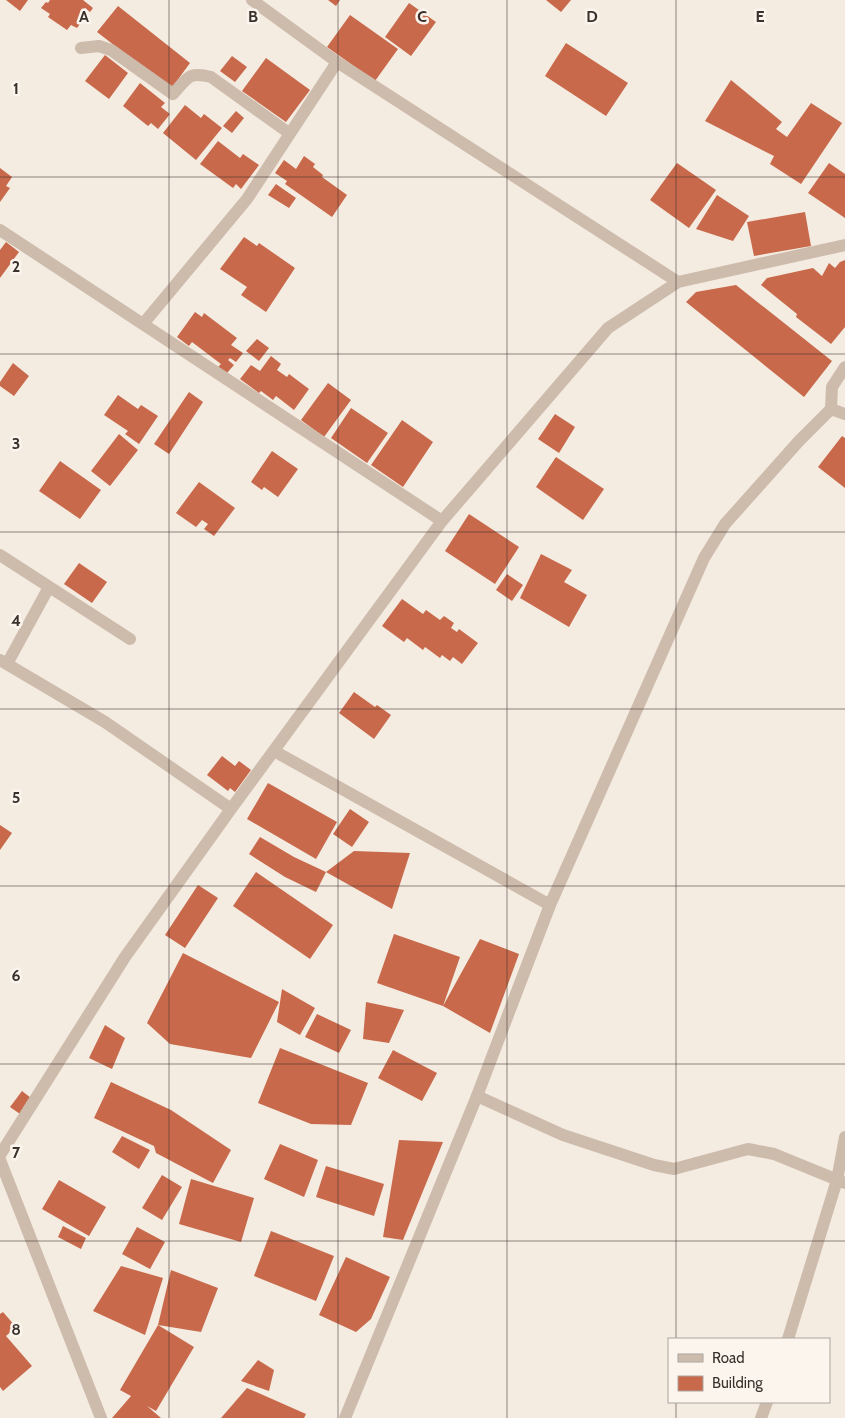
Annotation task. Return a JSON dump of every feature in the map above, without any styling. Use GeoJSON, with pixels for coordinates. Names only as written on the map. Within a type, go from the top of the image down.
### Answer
{"type":"FeatureCollection","features":[{"type":"Feature","properties":{"kind":"street"},"geometry":{"type":"LineString","coordinates":[[252,0],[337,62],[678,282]]}},
{"type":"Feature","properties":{"kind":"street"},"geometry":{"type":"LineString","coordinates":[[81,48],[100,46],[111,50],[173,94],[189,77],[197,74],[211,77],[289,134]]}},
{"type":"Feature","properties":{"kind":"street"},"geometry":{"type":"LineString","coordinates":[[143,324],[247,199],[337,62]]}},
{"type":"Feature","properties":{"kind":"street"},"geometry":{"type":"LineString","coordinates":[[0,230],[442,521]]}},
{"type":"Feature","properties":{"kind":"street"},"geometry":{"type":"LineString","coordinates":[[0,1155],[124,957],[442,521],[608,328],[678,282],[845,245]]}},
{"type":"Feature","properties":{"kind":"street"},"geometry":{"type":"LineString","coordinates":[[345,1418],[477,1096],[550,906],[704,558],[725,524],[799,441],[831,409],[832,387],[845,368]]}},
{"type":"Feature","properties":{"kind":"street"},"geometry":{"type":"LineString","coordinates":[[831,409],[845,414]]}},
{"type":"Feature","properties":{"kind":"street"},"geometry":{"type":"LineString","coordinates":[[0,555],[130,639]]}},
{"type":"Feature","properties":{"kind":"street"},"geometry":{"type":"LineString","coordinates":[[49,586],[4,662],[105,722],[231,809]]}},
{"type":"Feature","properties":{"kind":"street"},"geometry":{"type":"LineString","coordinates":[[274,751],[550,906]]}},
{"type":"Feature","properties":{"kind":"street"},"geometry":{"type":"LineString","coordinates":[[477,1096],[562,1135],[654,1165],[674,1169],[748,1150],[774,1154],[841,1181]]}},
{"type":"Feature","properties":{"kind":"street"},"geometry":{"type":"LineString","coordinates":[[788,1338],[841,1181],[845,1137]]}},
{"type":"Feature","properties":{"kind":"street"},"geometry":{"type":"LineString","coordinates":[[0,1160],[101,1418]]}},
{"type":"Feature","properties":{"kind":"street"},"geometry":{"type":"LineString","coordinates":[[761,1418],[767,1403]]}},
{"type":"Feature","properties":{"kind":"building"},"geometry":{"type":"Polygon","coordinates":[[[6,0],[28,0],[20,11],[6,0]]]}},
{"type":"Feature","properties":{"kind":"building"},"geometry":{"type":"Polygon","coordinates":[[[50,0],[83,0],[93,8],[90,12],[85,8],[81,14],[85,17],[77,28],[71,25],[67,30],[48,17],[50,14],[41,8],[50,0]]]}},
{"type":"Feature","properties":{"kind":"building"},"geometry":{"type":"Polygon","coordinates":[[[328,0],[340,0],[336,6],[328,0]]]}},
{"type":"Feature","properties":{"kind":"building"},"geometry":{"type":"Polygon","coordinates":[[[546,0],[571,0],[561,12],[546,0]]]}},
{"type":"Feature","properties":{"kind":"building"},"geometry":{"type":"Polygon","coordinates":[[[409,3],[436,22],[411,56],[385,37],[409,3]]]}},
{"type":"Feature","properties":{"kind":"building"},"geometry":{"type":"Polygon","coordinates":[[[118,6],[190,63],[171,89],[97,32],[118,6]]]}},
{"type":"Feature","properties":{"kind":"building"},"geometry":{"type":"Polygon","coordinates":[[[350,15],[398,49],[375,81],[327,47],[350,15]]]}},
{"type":"Feature","properties":{"kind":"building"},"geometry":{"type":"Polygon","coordinates":[[[566,43],[628,83],[606,116],[545,76],[566,43]]]}},
{"type":"Feature","properties":{"kind":"building"},"geometry":{"type":"Polygon","coordinates":[[[105,55],[128,73],[109,99],[85,81],[105,55]]]}},
{"type":"Feature","properties":{"kind":"building"},"geometry":{"type":"Polygon","coordinates":[[[232,56],[247,67],[235,82],[220,71],[232,56]]]}},
{"type":"Feature","properties":{"kind":"building"},"geometry":{"type":"Polygon","coordinates":[[[266,58],[310,90],[286,122],[242,91],[266,58]]]}},
{"type":"Feature","properties":{"kind":"building"},"geometry":{"type":"Polygon","coordinates":[[[731,80],[782,122],[776,129],[787,137],[811,103],[842,123],[801,184],[770,164],[774,156],[705,121],[731,80]]]}},
{"type":"Feature","properties":{"kind":"building"},"geometry":{"type":"Polygon","coordinates":[[[140,83],[165,103],[161,107],[170,114],[158,129],[151,123],[148,126],[123,106],[140,83]]]}},
{"type":"Feature","properties":{"kind":"building"},"geometry":{"type":"Polygon","coordinates":[[[185,105],[201,118],[204,114],[222,128],[196,160],[163,133],[185,105]]]}},
{"type":"Feature","properties":{"kind":"building"},"geometry":{"type":"Polygon","coordinates":[[[236,111],[244,118],[232,133],[223,126],[236,111]]]}},
{"type":"Feature","properties":{"kind":"building"},"geometry":{"type":"Polygon","coordinates":[[[218,141],[240,158],[243,154],[259,165],[241,189],[236,184],[233,188],[200,164],[218,141]]]}},
{"type":"Feature","properties":{"kind":"building"},"geometry":{"type":"Polygon","coordinates":[[[304,156],[315,164],[313,167],[323,175],[322,177],[347,195],[332,217],[285,184],[287,181],[275,173],[284,160],[296,169],[304,156]]]}},
{"type":"Feature","properties":{"kind":"building"},"geometry":{"type":"Polygon","coordinates":[[[677,163],[716,190],[689,228],[650,200],[677,163]]]}},
{"type":"Feature","properties":{"kind":"building"},"geometry":{"type":"Polygon","coordinates":[[[829,163],[845,174],[845,218],[808,193],[829,163]]]}},
{"type":"Feature","properties":{"kind":"building"},"geometry":{"type":"Polygon","coordinates":[[[0,168],[12,177],[6,186],[10,188],[0,202],[0,168]]]}},
{"type":"Feature","properties":{"kind":"building"},"geometry":{"type":"Polygon","coordinates":[[[276,184],[296,198],[289,208],[268,195],[276,184]]]}},
{"type":"Feature","properties":{"kind":"building"},"geometry":{"type":"Polygon","coordinates":[[[717,195],[749,216],[733,241],[696,229],[717,195]]]}},
{"type":"Feature","properties":{"kind":"building"},"geometry":{"type":"Polygon","coordinates":[[[805,212],[811,246],[754,256],[747,222],[805,212]]]}},
{"type":"Feature","properties":{"kind":"building"},"geometry":{"type":"Polygon","coordinates":[[[244,237],[257,246],[259,243],[295,268],[266,312],[241,295],[247,287],[220,269],[244,237]]]}},
{"type":"Feature","properties":{"kind":"building"},"geometry":{"type":"Polygon","coordinates":[[[6,242],[19,252],[0,278],[0,250],[6,242]]]}},
{"type":"Feature","properties":{"kind":"building"},"geometry":{"type":"Polygon","coordinates":[[[845,260],[845,327],[831,344],[796,317],[797,314],[761,285],[767,278],[813,268],[822,276],[829,263],[835,268],[840,262],[845,260]]]}},
{"type":"Feature","properties":{"kind":"building"},"geometry":{"type":"Polygon","coordinates":[[[736,285],[832,361],[804,397],[686,302],[696,292],[736,285]]]}},
{"type":"Feature","properties":{"kind":"building"},"geometry":{"type":"Polygon","coordinates":[[[195,312],[202,317],[204,313],[237,338],[231,345],[243,353],[236,362],[230,358],[228,360],[234,365],[227,373],[218,367],[221,364],[192,342],[189,346],[177,337],[195,312]]]}},
{"type":"Feature","properties":{"kind":"building"},"geometry":{"type":"Polygon","coordinates":[[[257,339],[269,348],[259,361],[246,351],[257,339]]]}},
{"type":"Feature","properties":{"kind":"building"},"geometry":{"type":"Polygon","coordinates":[[[271,356],[281,364],[277,370],[287,377],[289,374],[309,389],[294,410],[276,396],[273,400],[261,391],[259,393],[240,379],[251,365],[260,371],[271,356]]]}},
{"type":"Feature","properties":{"kind":"building"},"geometry":{"type":"Polygon","coordinates":[[[13,363],[29,376],[14,396],[0,386],[0,382],[13,363]]]}},
{"type":"Feature","properties":{"kind":"building"},"geometry":{"type":"Polygon","coordinates":[[[328,383],[351,400],[324,437],[301,420],[328,383]]]}},
{"type":"Feature","properties":{"kind":"building"},"geometry":{"type":"Polygon","coordinates":[[[189,392],[203,402],[169,454],[154,444],[189,392]]]}},
{"type":"Feature","properties":{"kind":"building"},"geometry":{"type":"Polygon","coordinates":[[[118,395],[138,409],[141,405],[158,416],[139,444],[125,434],[128,431],[104,415],[118,395]]]}},
{"type":"Feature","properties":{"kind":"building"},"geometry":{"type":"Polygon","coordinates":[[[351,408],[388,433],[367,463],[331,438],[351,408]]]}},
{"type":"Feature","properties":{"kind":"building"},"geometry":{"type":"Polygon","coordinates":[[[555,414],[575,427],[559,453],[538,439],[555,414]]]}},
{"type":"Feature","properties":{"kind":"building"},"geometry":{"type":"Polygon","coordinates":[[[402,420],[433,442],[403,487],[371,465],[402,420]]]}},
{"type":"Feature","properties":{"kind":"building"},"geometry":{"type":"Polygon","coordinates":[[[119,434],[138,450],[110,486],[91,471],[119,434]]]}},
{"type":"Feature","properties":{"kind":"building"},"geometry":{"type":"Polygon","coordinates":[[[842,436],[845,438],[845,488],[818,467],[842,436]]]}},
{"type":"Feature","properties":{"kind":"building"},"geometry":{"type":"Polygon","coordinates":[[[272,451],[298,469],[278,497],[264,487],[262,490],[251,482],[272,451]]]}},
{"type":"Feature","properties":{"kind":"building"},"geometry":{"type":"Polygon","coordinates":[[[556,457],[604,489],[583,520],[536,487],[556,457]]]}},
{"type":"Feature","properties":{"kind":"building"},"geometry":{"type":"Polygon","coordinates":[[[60,461],[101,490],[80,519],[39,491],[60,461]]]}},
{"type":"Feature","properties":{"kind":"building"},"geometry":{"type":"Polygon","coordinates":[[[199,482],[235,508],[214,536],[204,529],[208,524],[202,520],[196,527],[176,513],[199,482]]]}},
{"type":"Feature","properties":{"kind":"building"},"geometry":{"type":"Polygon","coordinates":[[[469,514],[519,547],[495,584],[445,551],[469,514]]]}},
{"type":"Feature","properties":{"kind":"building"},"geometry":{"type":"Polygon","coordinates":[[[541,554],[572,570],[564,582],[587,595],[569,627],[520,598],[541,554]]]}},
{"type":"Feature","properties":{"kind":"building"},"geometry":{"type":"Polygon","coordinates":[[[79,563],[107,582],[92,603],[64,584],[79,563]]]}},
{"type":"Feature","properties":{"kind":"building"},"geometry":{"type":"Polygon","coordinates":[[[507,574],[523,585],[512,601],[496,590],[507,574]]]}},
{"type":"Feature","properties":{"kind":"building"},"geometry":{"type":"Polygon","coordinates":[[[402,599],[423,614],[426,610],[440,620],[444,616],[454,623],[451,628],[457,632],[459,629],[478,643],[462,664],[453,657],[450,661],[442,655],[440,658],[425,647],[423,650],[407,638],[404,642],[382,626],[402,599]]]}},
{"type":"Feature","properties":{"kind":"building"},"geometry":{"type":"Polygon","coordinates":[[[354,692],[375,707],[377,705],[391,715],[374,739],[339,713],[354,692]]]}},
{"type":"Feature","properties":{"kind":"building"},"geometry":{"type":"Polygon","coordinates":[[[222,756],[235,766],[239,761],[251,770],[235,792],[230,788],[228,791],[207,775],[222,756]]]}},
{"type":"Feature","properties":{"kind":"building"},"geometry":{"type":"Polygon","coordinates":[[[268,783],[337,822],[316,859],[247,819],[268,783]]]}},
{"type":"Feature","properties":{"kind":"building"},"geometry":{"type":"Polygon","coordinates":[[[350,809],[369,822],[352,847],[333,834],[350,809]]]}},
{"type":"Feature","properties":{"kind":"building"},"geometry":{"type":"Polygon","coordinates":[[[0,825],[12,833],[0,850],[0,825]]]}},
{"type":"Feature","properties":{"kind":"building"},"geometry":{"type":"Polygon","coordinates":[[[260,837],[294,857],[326,872],[316,892],[285,877],[249,854],[260,837]]]}},
{"type":"Feature","properties":{"kind":"building"},"geometry":{"type":"Polygon","coordinates":[[[354,851],[410,853],[392,909],[326,872],[354,851]]]}},
{"type":"Feature","properties":{"kind":"building"},"geometry":{"type":"Polygon","coordinates":[[[256,872],[333,925],[310,959],[233,906],[256,872]]]}},
{"type":"Feature","properties":{"kind":"building"},"geometry":{"type":"Polygon","coordinates":[[[198,885],[218,898],[185,948],[165,935],[198,885]]]}},
{"type":"Feature","properties":{"kind":"building"},"geometry":{"type":"Polygon","coordinates":[[[394,934],[460,957],[443,1006],[377,983],[394,934]]]}},
{"type":"Feature","properties":{"kind":"building"},"geometry":{"type":"Polygon","coordinates":[[[480,939],[519,954],[490,1033],[443,1006],[480,939]]]}},
{"type":"Feature","properties":{"kind":"building"},"geometry":{"type":"Polygon","coordinates":[[[183,953],[279,1002],[251,1058],[170,1044],[147,1023],[183,953]]]}},
{"type":"Feature","properties":{"kind":"building"},"geometry":{"type":"Polygon","coordinates":[[[282,989],[315,1008],[300,1035],[277,1022],[282,989]]]}},
{"type":"Feature","properties":{"kind":"building"},"geometry":{"type":"Polygon","coordinates":[[[366,1002],[404,1010],[389,1043],[363,1039],[366,1002]]]}},
{"type":"Feature","properties":{"kind":"building"},"geometry":{"type":"Polygon","coordinates":[[[317,1014],[351,1030],[339,1053],[305,1037],[317,1014]]]}},
{"type":"Feature","properties":{"kind":"building"},"geometry":{"type":"Polygon","coordinates":[[[105,1025],[125,1038],[112,1069],[89,1058],[105,1025]]]}},
{"type":"Feature","properties":{"kind":"building"},"geometry":{"type":"Polygon","coordinates":[[[280,1048],[368,1083],[351,1125],[311,1124],[258,1103],[280,1048]]]}},
{"type":"Feature","properties":{"kind":"building"},"geometry":{"type":"Polygon","coordinates":[[[393,1050],[437,1073],[422,1101],[378,1078],[393,1050]]]}},
{"type":"Feature","properties":{"kind":"building"},"geometry":{"type":"Polygon","coordinates":[[[111,1082],[171,1110],[231,1150],[213,1183],[156,1153],[154,1146],[94,1118],[111,1082]]]}},
{"type":"Feature","properties":{"kind":"building"},"geometry":{"type":"Polygon","coordinates":[[[22,1091],[31,1098],[20,1114],[10,1107],[22,1091]]]}},
{"type":"Feature","properties":{"kind":"building"},"geometry":{"type":"Polygon","coordinates":[[[122,1136],[150,1150],[139,1169],[112,1152],[122,1136]]]}},
{"type":"Feature","properties":{"kind":"building"},"geometry":{"type":"Polygon","coordinates":[[[399,1140],[443,1142],[403,1240],[383,1237],[399,1140]]]}},
{"type":"Feature","properties":{"kind":"building"},"geometry":{"type":"Polygon","coordinates":[[[280,1144],[318,1160],[304,1197],[264,1179],[280,1144]]]}},
{"type":"Feature","properties":{"kind":"building"},"geometry":{"type":"Polygon","coordinates":[[[326,1166],[384,1184],[374,1216],[316,1197],[326,1166]]]}},
{"type":"Feature","properties":{"kind":"building"},"geometry":{"type":"Polygon","coordinates":[[[162,1175],[182,1187],[162,1220],[142,1208],[162,1175]]]}},
{"type":"Feature","properties":{"kind":"building"},"geometry":{"type":"Polygon","coordinates":[[[191,1179],[254,1198],[241,1242],[179,1224],[191,1179]]]}},
{"type":"Feature","properties":{"kind":"building"},"geometry":{"type":"Polygon","coordinates":[[[59,1180],[106,1207],[89,1236],[42,1209],[59,1180]]]}},
{"type":"Feature","properties":{"kind":"building"},"geometry":{"type":"Polygon","coordinates":[[[63,1226],[86,1238],[81,1249],[58,1237],[63,1226]]]}},
{"type":"Feature","properties":{"kind":"building"},"geometry":{"type":"Polygon","coordinates":[[[137,1227],[165,1242],[150,1269],[122,1254],[137,1227]]]}},
{"type":"Feature","properties":{"kind":"building"},"geometry":{"type":"Polygon","coordinates":[[[271,1231],[334,1256],[316,1301],[254,1276],[271,1231]]]}},
{"type":"Feature","properties":{"kind":"building"},"geometry":{"type":"Polygon","coordinates":[[[346,1257],[390,1277],[371,1319],[356,1332],[319,1315],[346,1257]]]}},
{"type":"Feature","properties":{"kind":"building"},"geometry":{"type":"Polygon","coordinates":[[[121,1266],[163,1278],[145,1335],[93,1311],[121,1266]]]}},
{"type":"Feature","properties":{"kind":"building"},"geometry":{"type":"Polygon","coordinates":[[[171,1270],[218,1288],[201,1332],[158,1325],[171,1270]]]}},
{"type":"Feature","properties":{"kind":"building"},"geometry":{"type":"Polygon","coordinates":[[[3,1312],[16,1327],[6,1336],[32,1366],[3,1391],[0,1387],[0,1314],[3,1312]]]}},
{"type":"Feature","properties":{"kind":"building"},"geometry":{"type":"Polygon","coordinates":[[[158,1325],[194,1347],[156,1411],[147,1406],[161,1418],[112,1418],[131,1396],[120,1390],[158,1325]]]}},
{"type":"Feature","properties":{"kind":"building"},"geometry":{"type":"Polygon","coordinates":[[[258,1360],[274,1370],[269,1391],[241,1381],[258,1360]]]}},
{"type":"Feature","properties":{"kind":"building"},"geometry":{"type":"Polygon","coordinates":[[[247,1388],[306,1414],[304,1418],[221,1418],[247,1388]]]}}]}
